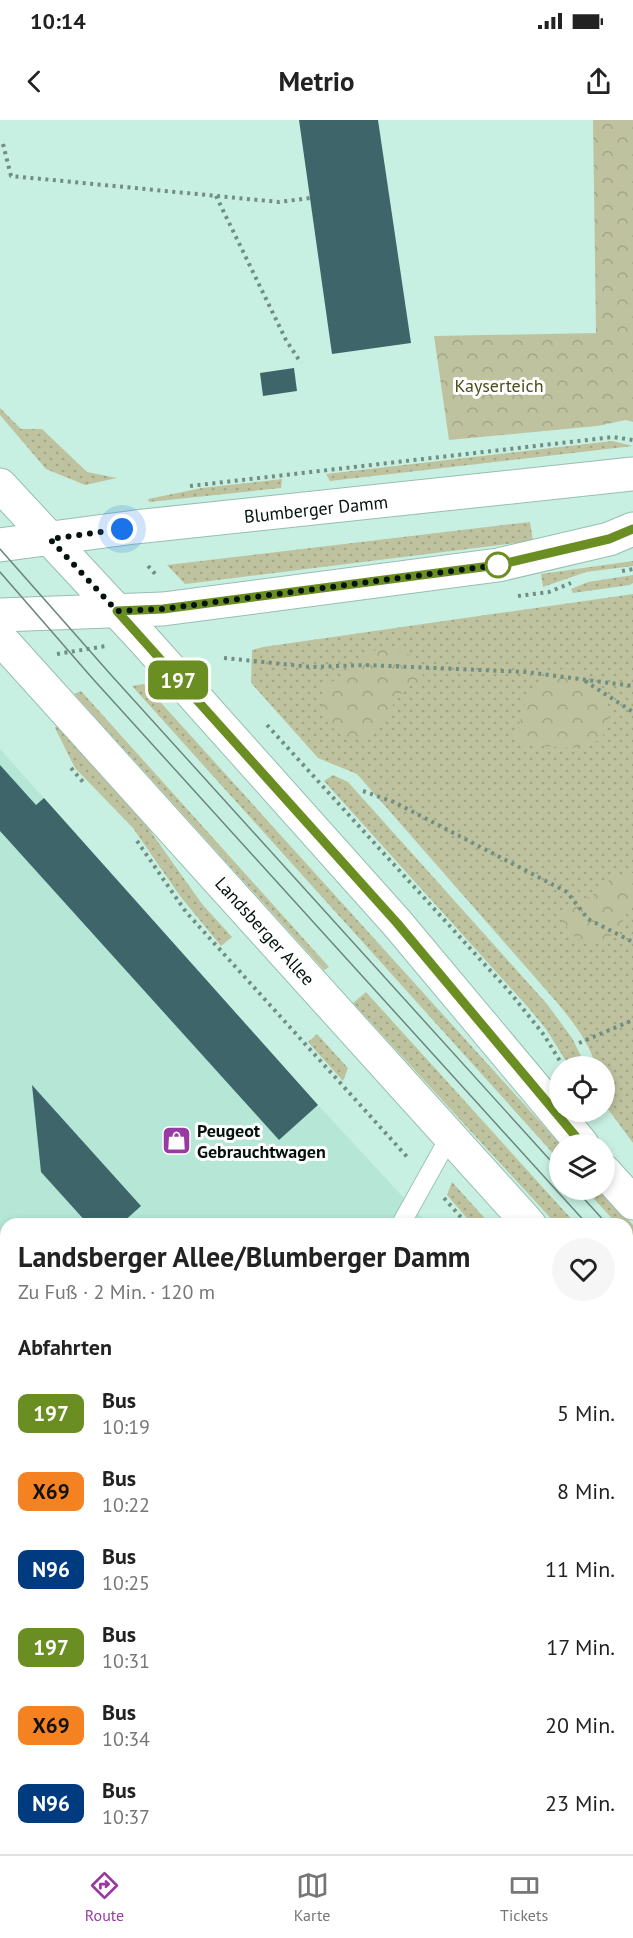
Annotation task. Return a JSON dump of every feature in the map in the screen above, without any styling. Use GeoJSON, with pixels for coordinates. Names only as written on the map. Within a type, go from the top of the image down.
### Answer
{"type":"FeatureCollection","features":[{"type":"Feature","properties":{"kind":"main road","name":"Blumberger Damm"},"geometry":{"type":"LineString","coordinates":[[0,545],[135,527],[633,474]]}},
{"type":"Feature","properties":{"kind":"main road"},"geometry":{"type":"LineString","coordinates":[[0,485],[117,611],[397,923],[574,1134]]}},
{"type":"Feature","properties":{"kind":"main road"},"geometry":{"type":"LineString","coordinates":[[0,615],[163,609],[498,565],[609,539],[633,530]]}},
{"type":"Feature","properties":{"kind":"main road","name":"Landsberger Allee"},"geometry":{"type":"LineString","coordinates":[[0,638],[524,1218]]}},
{"type":"Feature","properties":{"kind":"main road"},"geometry":{"type":"LineString","coordinates":[[615,1183],[633,1203]]}},
{"type":"Feature","properties":{"kind":"lane"},"geometry":{"type":"LineString","coordinates":[[404,1218],[450,1136]]}},
{"type":"Feature","properties":{"kind":"path"},"geometry":{"type":"LineString","coordinates":[[3,144],[11,176],[279,202],[310,198]]}},
{"type":"Feature","properties":{"kind":"path"},"geometry":{"type":"LineString","coordinates":[[216,195],[286,340],[301,363]]}},
{"type":"Feature","properties":{"kind":"path"},"geometry":{"type":"LineString","coordinates":[[183,488],[613,436],[633,440]]}},
{"type":"Feature","properties":{"kind":"path"},"geometry":{"type":"LineString","coordinates":[[224,658],[312,667],[366,665],[526,672],[633,686]]}},
{"type":"Feature","properties":{"kind":"path"},"geometry":{"type":"LineString","coordinates":[[584,680],[633,712]]}},
{"type":"Feature","properties":{"kind":"path"},"geometry":{"type":"LineString","coordinates":[[259,717],[507,990],[544,1035],[557,1056]]}},
{"type":"Feature","properties":{"kind":"path"},"geometry":{"type":"LineString","coordinates":[[68,762],[88,788]]}},
{"type":"Feature","properties":{"kind":"path"},"geometry":{"type":"LineString","coordinates":[[363,791],[394,802],[567,892],[588,919],[633,942]]}},
{"type":"Feature","properties":{"kind":"path"},"geometry":{"type":"LineString","coordinates":[[136,840],[186,912],[462,1218]]}},
{"type":"Feature","properties":{"kind":"path"},"geometry":{"type":"LineString","coordinates":[[579,1043],[633,1020]]}},
{"type":"Feature","properties":{"kind":"shaded area","name":"Peugeot Gebrauchtwagen"},"geometry":{"type":"Polygon","coordinates":[[[0,749],[318,1105],[422,1218],[0,1218],[0,749]]]}},
{"type":"Feature","properties":{"kind":"green space","name":"Kayserteich"},"geometry":{"type":"Polygon","coordinates":[[[593,120],[633,120],[633,422],[626,420],[597,426],[449,440],[434,336],[596,333],[593,120]]]}},
{"type":"Feature","properties":{"kind":"green space"},"geometry":{"type":"Polygon","coordinates":[[[0,408],[21,429],[42,429],[87,472],[117,478],[85,485],[46,469],[0,415],[0,408]]]}},
{"type":"Feature","properties":{"kind":"green space"},"geometry":{"type":"Polygon","coordinates":[[[612,441],[633,446],[330,481],[326,474],[612,441]]]}},
{"type":"Feature","properties":{"kind":"green space"},"geometry":{"type":"Polygon","coordinates":[[[282,479],[281,488],[149,502],[148,499],[202,488],[282,479]]]}},
{"type":"Feature","properties":{"kind":"green space"},"geometry":{"type":"Polygon","coordinates":[[[530,522],[533,541],[185,584],[167,565],[530,522]]]}},
{"type":"Feature","properties":{"kind":"green space"},"geometry":{"type":"Polygon","coordinates":[[[633,561],[633,566],[586,572],[543,587],[541,574],[633,561]]]}},
{"type":"Feature","properties":{"kind":"green space"},"geometry":{"type":"Polygon","coordinates":[[[633,575],[633,583],[630,585],[573,593],[571,589],[588,582],[633,575]]]}},
{"type":"Feature","properties":{"kind":"green space"},"geometry":{"type":"Polygon","coordinates":[[[633,594],[633,1143],[615,1119],[615,1056],[592,1056],[576,1026],[562,1008],[357,774],[318,758],[251,683],[252,650],[633,594]]]}},
{"type":"Feature","properties":{"kind":"green space"},"geometry":{"type":"Polygon","coordinates":[[[385,645],[407,653],[423,670],[422,680],[412,684],[398,696],[384,721],[367,736],[343,737],[323,715],[323,686],[336,680],[355,662],[385,645]]]}},
{"type":"Feature","properties":{"kind":"green space"},"geometry":{"type":"Polygon","coordinates":[[[564,668],[588,676],[606,699],[610,710],[601,740],[574,748],[525,745],[515,734],[527,699],[535,687],[564,668]]]}},
{"type":"Feature","properties":{"kind":"green space"},"geometry":{"type":"Polygon","coordinates":[[[144,684],[551,1134],[549,1134],[549,1149],[132,686],[144,684]]]}},
{"type":"Feature","properties":{"kind":"green space"},"geometry":{"type":"Polygon","coordinates":[[[81,691],[329,967],[324,970],[74,694],[81,691]]]}},
{"type":"Feature","properties":{"kind":"green space"},"geometry":{"type":"Polygon","coordinates":[[[57,725],[141,818],[202,904],[232,937],[221,946],[180,896],[133,828],[75,768],[55,728],[57,725]]]}},
{"type":"Feature","properties":{"kind":"green space"},"geometry":{"type":"Polygon","coordinates":[[[333,775],[348,782],[547,1004],[572,1038],[581,1056],[563,1056],[546,1029],[527,1006],[324,781],[333,775]]]}},
{"type":"Feature","properties":{"kind":"green space"},"geometry":{"type":"Polygon","coordinates":[[[633,873],[633,901],[617,933],[597,943],[576,939],[560,918],[569,903],[590,897],[611,879],[633,873]]]}},
{"type":"Feature","properties":{"kind":"green space"},"geometry":{"type":"Polygon","coordinates":[[[366,992],[549,1194],[549,1200],[554,1200],[571,1218],[550,1218],[353,1003],[366,992]]]}},
{"type":"Feature","properties":{"kind":"green space"},"geometry":{"type":"Polygon","coordinates":[[[317,1034],[348,1068],[343,1081],[308,1042],[317,1034]]]}},
{"type":"Feature","properties":{"kind":"green space"},"geometry":{"type":"Polygon","coordinates":[[[452,1182],[485,1218],[467,1218],[447,1195],[452,1182]]]}},
{"type":"Feature","properties":{"kind":"green space"},"geometry":{"type":"Polygon","coordinates":[[[595,1200],[609,1200],[626,1218],[612,1218],[595,1200]]]}},
{"type":"Feature","properties":{"kind":"building"},"geometry":{"type":"Polygon","coordinates":[[[299,120],[378,120],[411,343],[332,354],[299,120]]]}},
{"type":"Feature","properties":{"kind":"building"},"geometry":{"type":"Polygon","coordinates":[[[294,368],[297,391],[263,396],[260,373],[294,368]]]}},
{"type":"Feature","properties":{"kind":"building"},"geometry":{"type":"Polygon","coordinates":[[[0,765],[36,805],[44,798],[318,1105],[279,1140],[0,831],[0,765]]]}},
{"type":"Feature","properties":{"kind":"building"},"geometry":{"type":"Polygon","coordinates":[[[32,1085],[141,1206],[128,1218],[83,1218],[41,1172],[32,1085]]]}},
{"type":"Feature","properties":{"kind":"tram line"},"geometry":{"type":"LineString","coordinates":[[0,549],[549,1159]]}},
{"type":"Feature","properties":{"kind":"tram line"},"geometry":{"type":"LineString","coordinates":[[0,572],[93,679],[582,1218]]}},
{"type":"Feature","properties":{"kind":"tram line"},"geometry":{"type":"LineString","coordinates":[[585,1200],[602,1218]]}},
{"type":"Feature","properties":{"kind":"bus line","name":"197"},"geometry":{"type":"LineString","coordinates":[[574,1134],[397,923],[117,611],[163,609],[498,565],[609,539],[633,529]]}},
{"type":"Feature","properties":{"kind":"place","name":"Peugeot Gebrauchtwagen"},"geometry":{"type":"Point","coordinates":[176,1140]}},
{"type":"Feature","properties":{"kind":"route"},"geometry":{"type":"LineString","coordinates":[[122,529],[50,539],[117,611],[163,609],[498,565]]}}]}
